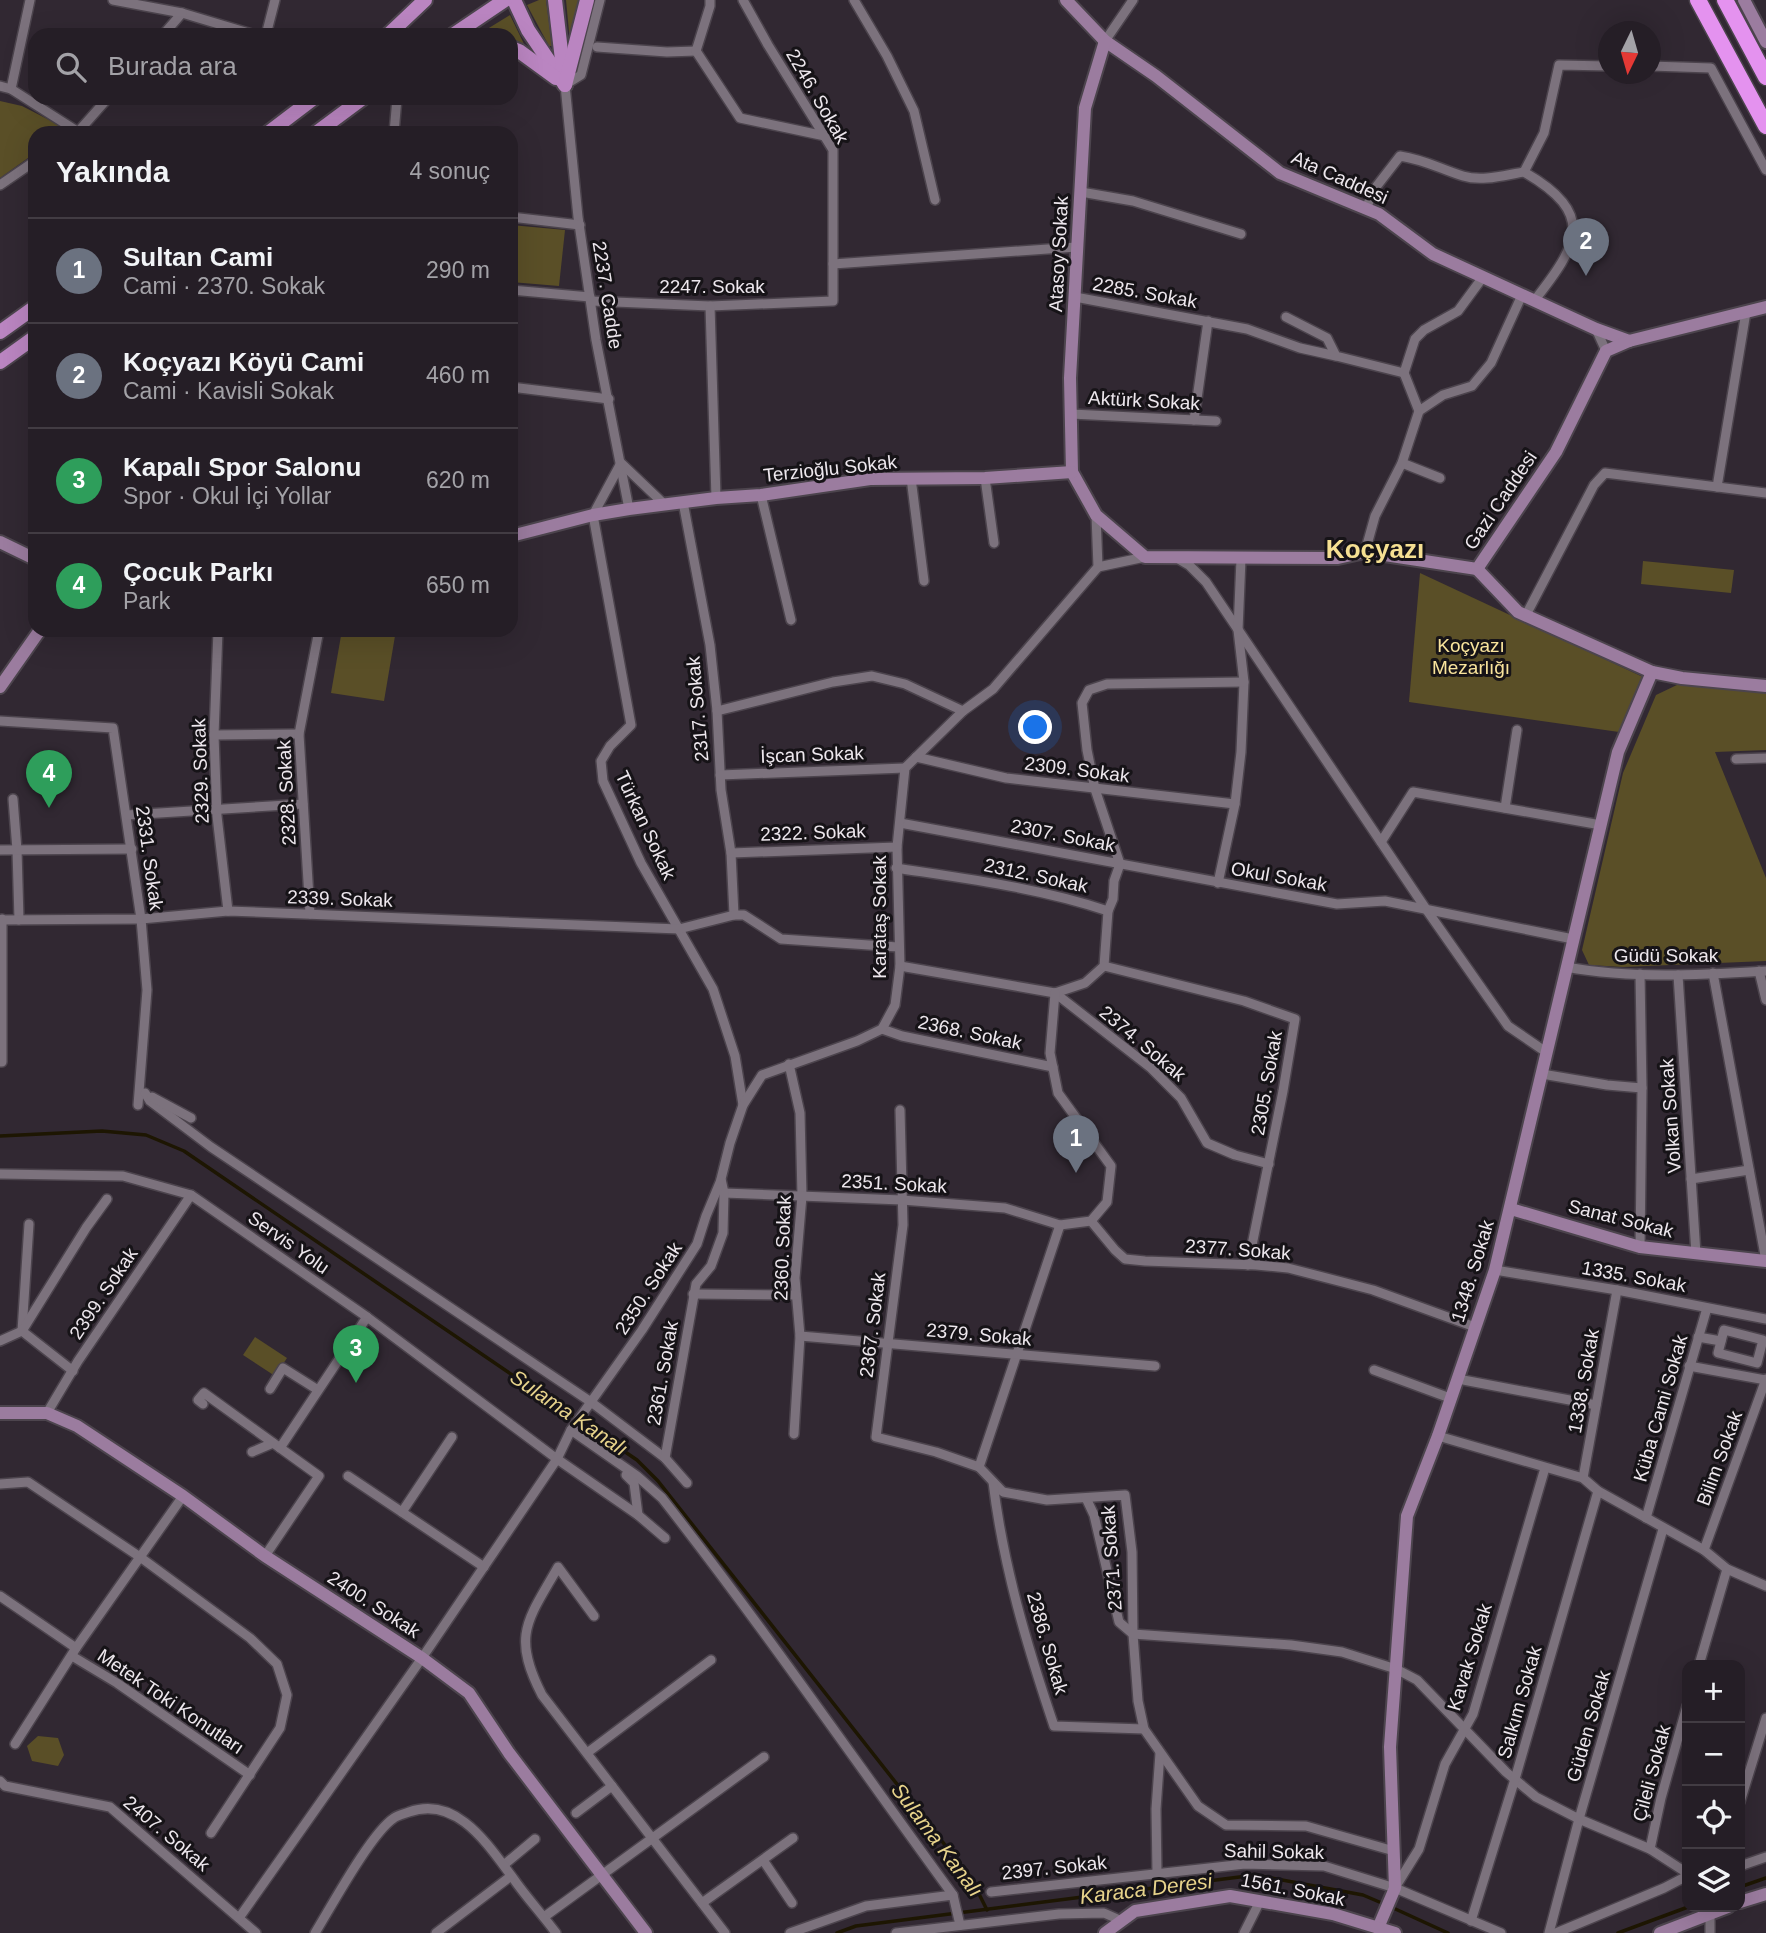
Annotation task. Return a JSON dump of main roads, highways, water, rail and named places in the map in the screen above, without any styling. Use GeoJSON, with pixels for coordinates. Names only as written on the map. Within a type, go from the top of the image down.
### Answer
{"type":"FeatureCollection","features":[{"type":"Feature","properties":{"kind":"highway"},"geometry":{"type":"LineString","coordinates":[[1698,0],[1766,126]]}},
{"type":"Feature","properties":{"kind":"highway"},"geometry":{"type":"LineString","coordinates":[[1725,0],[1766,77]]}},
{"type":"Feature","properties":{"kind":"main road"},"geometry":{"type":"LineString","coordinates":[[395,28],[425,0]]}},
{"type":"Feature","properties":{"kind":"main road"},"geometry":{"type":"LineString","coordinates":[[463,28],[505,0]]}},
{"type":"Feature","properties":{"kind":"main road"},"geometry":{"type":"LineString","coordinates":[[514,0],[528,30],[565,85]]}},
{"type":"Feature","properties":{"kind":"main road"},"geometry":{"type":"LineString","coordinates":[[555,0],[565,85]]}},
{"type":"Feature","properties":{"kind":"main road"},"geometry":{"type":"LineString","coordinates":[[565,85],[587,0]]}},
{"type":"Feature","properties":{"kind":"main road"},"geometry":{"type":"LineString","coordinates":[[518,51],[565,85]]}},
{"type":"Feature","properties":{"kind":"main road"},"geometry":{"type":"LineString","coordinates":[[277,126],[305,105]]}},
{"type":"Feature","properties":{"kind":"main road"},"geometry":{"type":"LineString","coordinates":[[325,126],[353,105]]}},
{"type":"Feature","properties":{"kind":"main road"},"geometry":{"type":"LineString","coordinates":[[0,332],[28,312]]}},
{"type":"Feature","properties":{"kind":"main road"},"geometry":{"type":"LineString","coordinates":[[0,362],[28,342]]}},
{"type":"Feature","properties":{"kind":"waterway","name":"Sulama Kanalı"},"geometry":{"type":"LineString","coordinates":[[0,1136],[102,1131],[146,1135],[184,1151],[637,1460],[658,1481],[971,1878],[987,1910]]}},
{"type":"Feature","properties":{"kind":"waterway","name":"Karaca Deresi"},"geometry":{"type":"LineString","coordinates":[[837,1933],[856,1926],[1255,1875],[1363,1895],[1384,1904]]}},
{"type":"Feature","properties":{"kind":"waterway","name":"Karaca Deresi"},"geometry":{"type":"LineString","coordinates":[[1745,1885],[1766,1878]]}},
{"type":"Feature","properties":{"kind":"waterway","name":"Karaca Deresi"},"geometry":{"type":"LineString","coordinates":[[1391,1907],[1448,1933]]}},
{"type":"Feature","properties":{"kind":"waterway","name":"Karaca Deresi"},"geometry":{"type":"LineString","coordinates":[[1618,1933],[1682,1909]]}},
{"type":"Feature","properties":{"kind":"place","name":"Koçyazı Köyü Cami"},"geometry":{"type":"Point","coordinates":[1586,276]}},
{"type":"Feature","properties":{"kind":"place","name":"Çocuk Parkı"},"geometry":{"type":"Point","coordinates":[49,808]}},
{"type":"Feature","properties":{"kind":"place","name":"Sultan Cami"},"geometry":{"type":"Point","coordinates":[1076,1173]}},
{"type":"Feature","properties":{"kind":"place","name":"Kapalı Spor Salonu"},"geometry":{"type":"Point","coordinates":[356,1383]}},
{"type":"Feature","properties":{"kind":"district","name":"Koçyazı"},"geometry":{"type":"Point","coordinates":[1375,549]}},
{"type":"Feature","properties":{"kind":"park label","name":"Koçyazı Mezarlığı"},"geometry":{"type":"Point","coordinates":[1471,656]}}]}
